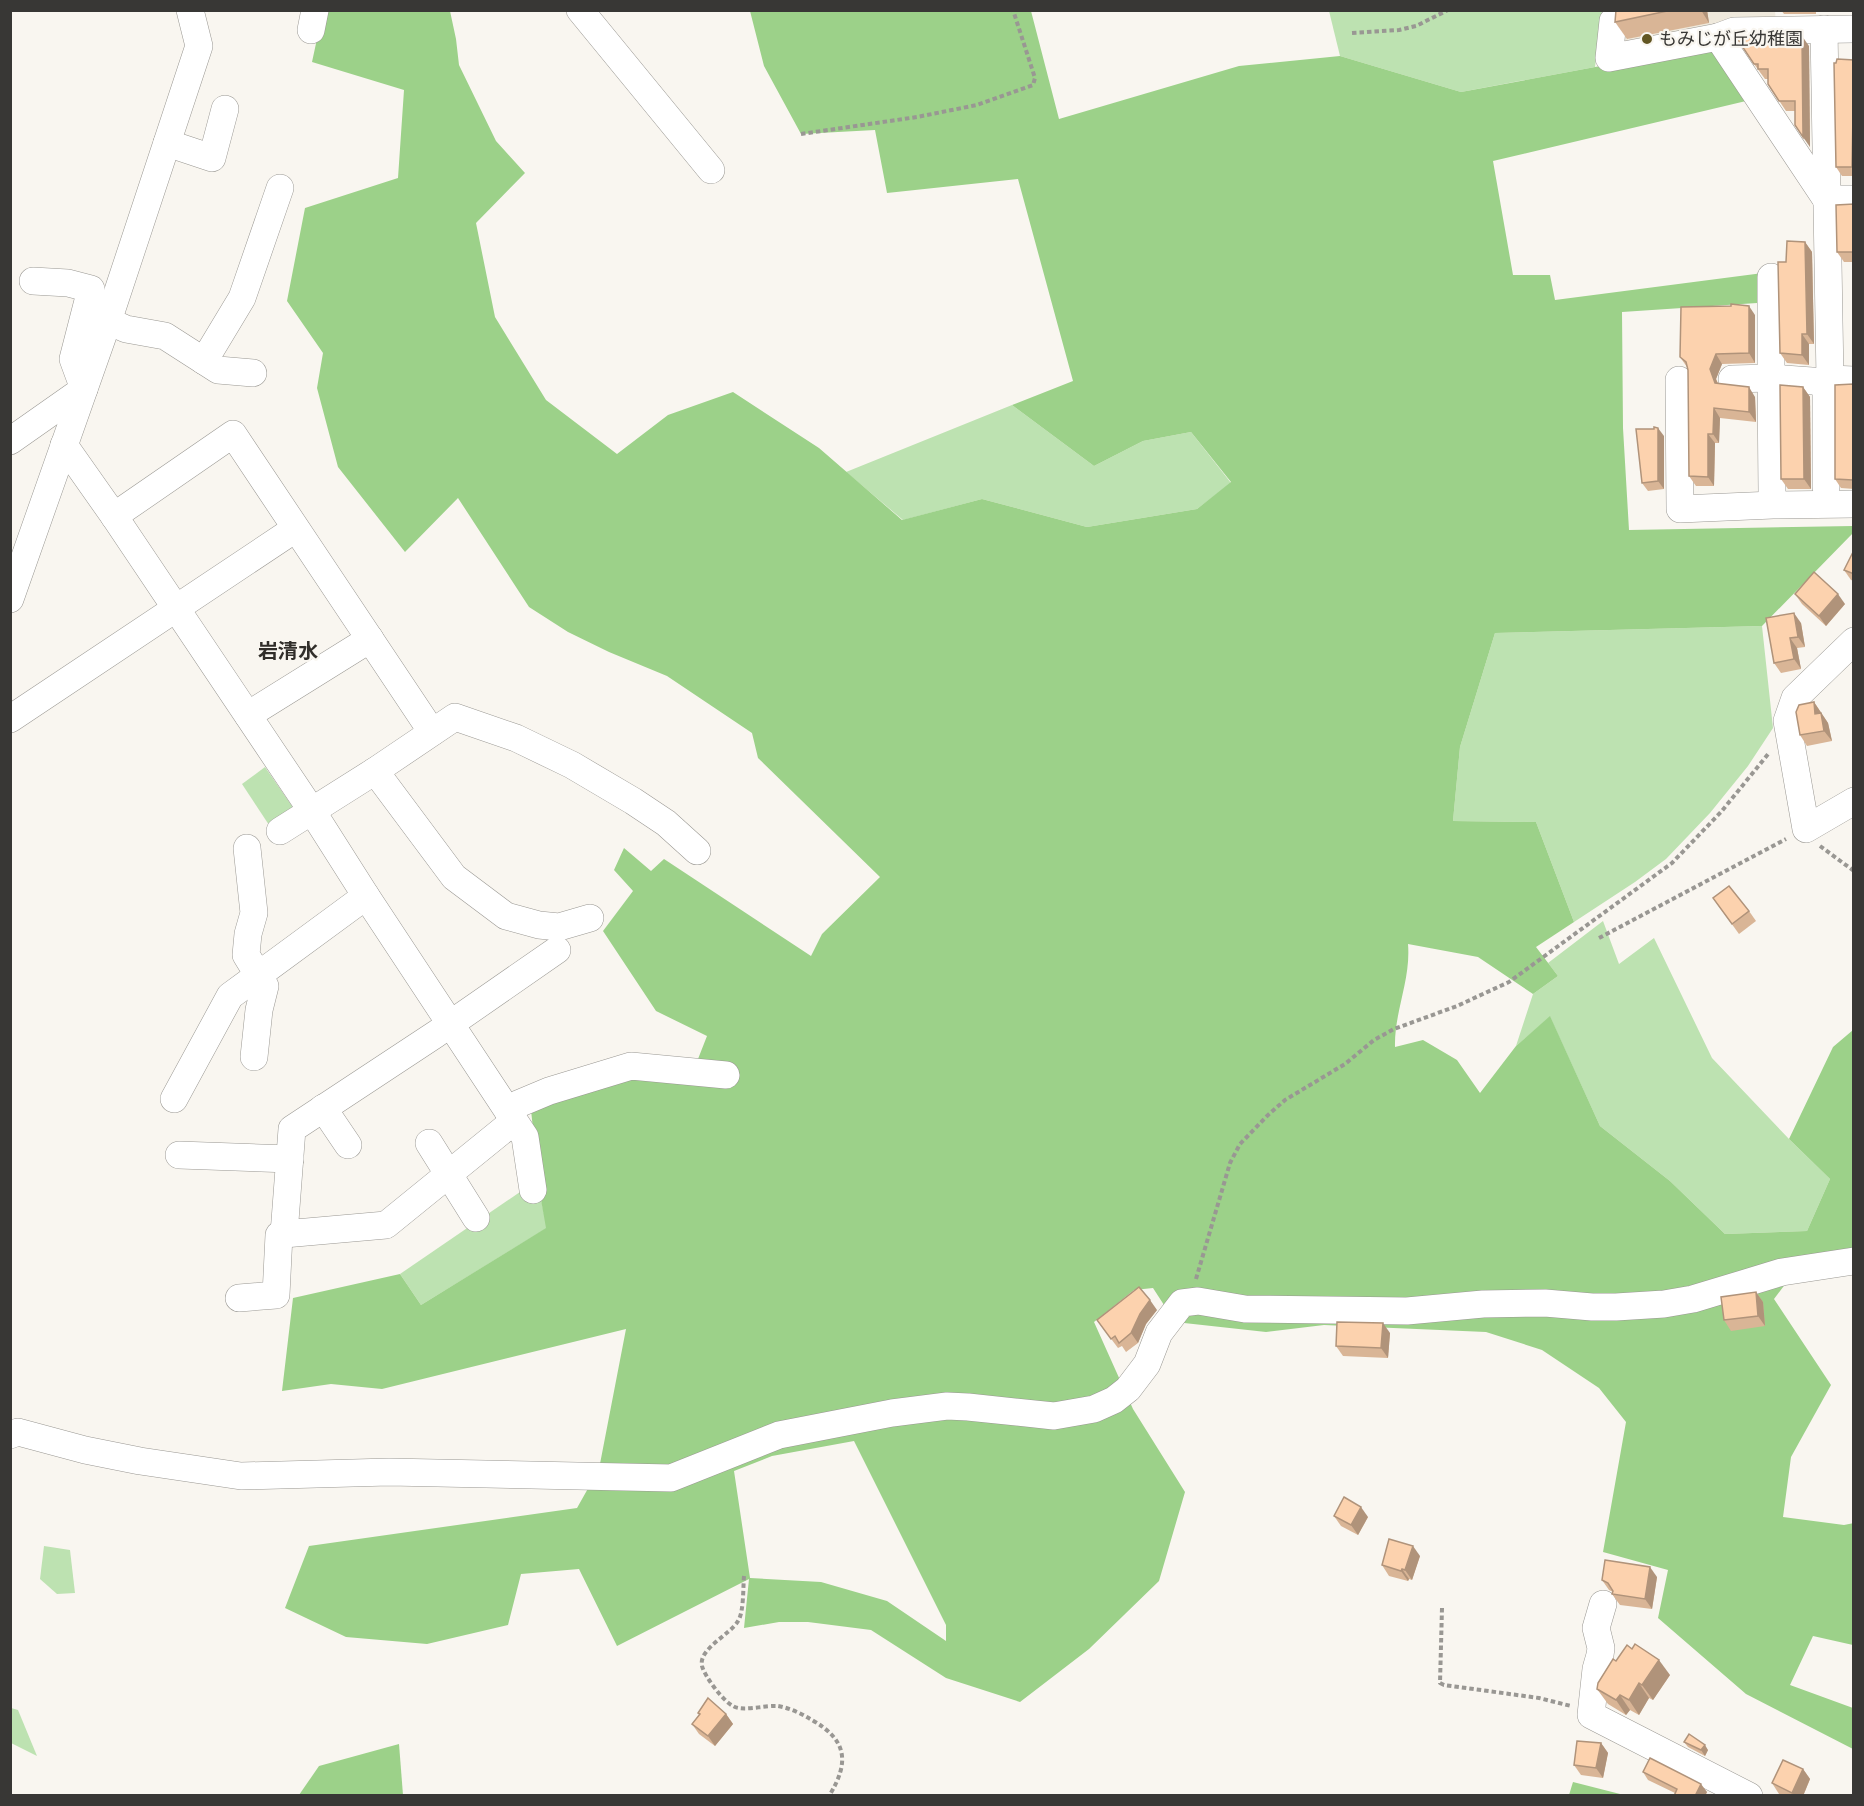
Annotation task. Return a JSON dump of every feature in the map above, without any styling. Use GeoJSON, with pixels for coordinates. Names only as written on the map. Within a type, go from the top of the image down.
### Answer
{"type":"FeatureCollection","features":[{"type":"Feature","properties":{"kind":"street"},"geometry":{"type":"LineString","coordinates":[[10,599],[108,321],[199,46],[190,10]]}},
{"type":"Feature","properties":{"kind":"street"},"geometry":{"type":"LineString","coordinates":[[580,10],[711,170]]}},
{"type":"Feature","properties":{"kind":"street"},"geometry":{"type":"LineString","coordinates":[[1613,21],[1609,58],[1718,37],[1734,31],[1854,29]]}},
{"type":"Feature","properties":{"kind":"street"},"geometry":{"type":"LineString","coordinates":[[1824,29],[1827,199],[1837,380],[1826,487]]}},
{"type":"Feature","properties":{"kind":"street"},"geometry":{"type":"LineString","coordinates":[[1718,37],[1827,199]]}},
{"type":"Feature","properties":{"kind":"street"},"geometry":{"type":"LineString","coordinates":[[167,144],[212,158],[225,109]]}},
{"type":"Feature","properties":{"kind":"street"},"geometry":{"type":"LineString","coordinates":[[204,361],[242,298],[280,188]]}},
{"type":"Feature","properties":{"kind":"street"},"geometry":{"type":"LineString","coordinates":[[1827,199],[1854,199]]}},
{"type":"Feature","properties":{"kind":"street"},"geometry":{"type":"LineString","coordinates":[[1771,277],[1772,493]]}},
{"type":"Feature","properties":{"kind":"street"},"geometry":{"type":"LineString","coordinates":[[33,281],[68,283],[91,289],[74,359],[84,389]]}},
{"type":"Feature","properties":{"kind":"street"},"geometry":{"type":"LineString","coordinates":[[108,321],[126,329],[165,336],[218,370],[253,374]]}},
{"type":"Feature","properties":{"kind":"street"},"geometry":{"type":"LineString","coordinates":[[1732,379],[1837,380]]}},
{"type":"Feature","properties":{"kind":"street"},"geometry":{"type":"LineString","coordinates":[[1680,380],[1680,509],[1854,504]]}},
{"type":"Feature","properties":{"kind":"street"},"geometry":{"type":"LineString","coordinates":[[10,441],[84,389]]}},
{"type":"Feature","properties":{"kind":"street"},"geometry":{"type":"LineString","coordinates":[[114,516],[233,434],[432,732]]}},
{"type":"Feature","properties":{"kind":"street"},"geometry":{"type":"LineString","coordinates":[[64,445],[312,811],[525,1137],[533,1190]]}},
{"type":"Feature","properties":{"kind":"street"},"geometry":{"type":"LineString","coordinates":[[10,719],[295,529]]}},
{"type":"Feature","properties":{"kind":"street"},"geometry":{"type":"LineString","coordinates":[[248,715],[370,639]]}},
{"type":"Feature","properties":{"kind":"street"},"geometry":{"type":"LineString","coordinates":[[1854,641],[1795,698],[1787,721],[1806,829],[1854,801]]}},
{"type":"Feature","properties":{"kind":"street"},"geometry":{"type":"LineString","coordinates":[[280,831],[455,717],[516,738],[572,765],[633,801],[666,824],[697,851]]}},
{"type":"Feature","properties":{"kind":"street"},"geometry":{"type":"LineString","coordinates":[[375,771],[454,877],[506,916],[539,925],[559,927],[590,918]]}},
{"type":"Feature","properties":{"kind":"street"},"geometry":{"type":"LineString","coordinates":[[247,848],[254,913],[248,934],[246,955],[265,986],[254,1057]]}},
{"type":"Feature","properties":{"kind":"street"},"geometry":{"type":"LineString","coordinates":[[174,1099],[230,996],[366,896]]}},
{"type":"Feature","properties":{"kind":"street"},"geometry":{"type":"LineString","coordinates":[[284,1234],[292,1130],[557,950]]}},
{"type":"Feature","properties":{"kind":"street"},"geometry":{"type":"LineString","coordinates":[[239,1298],[276,1295],[279,1235],[386,1225],[449,1174],[511,1116],[518,1104],[549,1091],[632,1066],[726,1075]]}},
{"type":"Feature","properties":{"kind":"street"},"geometry":{"type":"LineString","coordinates":[[323,1108],[348,1144]]}},
{"type":"Feature","properties":{"kind":"street"},"geometry":{"type":"LineString","coordinates":[[429,1143],[476,1218]]}},
{"type":"Feature","properties":{"kind":"street"},"geometry":{"type":"LineString","coordinates":[[179,1155],[290,1159]]}},
{"type":"Feature","properties":{"kind":"street"},"geometry":{"type":"LineString","coordinates":[[10,1435],[18,1432],[140,1461],[241,1476],[389,1472],[672,1478],[779,1435],[892,1413],[946,1406],[1054,1416],[1094,1409],[1114,1400],[1128,1389],[1147,1364],[1159,1333],[1182,1303],[1198,1301],[1245,1310],[1407,1311],[1483,1304],[1545,1303],[1616,1307],[1664,1304],[1693,1299],[1782,1272],[1854,1261]]}},
{"type":"Feature","properties":{"kind":"street"},"geometry":{"type":"LineString","coordinates":[[1603,1604],[1596,1628],[1601,1648],[1596,1669],[1591,1715],[1749,1796]]}},
{"type":"Feature","properties":{"kind":"path"},"geometry":{"type":"LineString","coordinates":[[801,134],[917,117],[967,107],[1033,85],[1035,78],[1013,10]]}},
{"type":"Feature","properties":{"kind":"path"},"geometry":{"type":"LineString","coordinates":[[1352,33],[1399,30],[1416,26],[1448,10]]}},
{"type":"Feature","properties":{"kind":"path"},"geometry":{"type":"LineString","coordinates":[[1188,1302],[1230,1163],[1240,1144],[1267,1116],[1285,1100],[1345,1064],[1374,1040],[1394,1029],[1457,1006],[1509,982],[1672,863],[1721,812],[1753,774],[1768,755],[1787,721]]}},
{"type":"Feature","properties":{"kind":"path"},"geometry":{"type":"LineString","coordinates":[[1599,938],[1806,829],[1810,839],[1854,871]]}},
{"type":"Feature","properties":{"kind":"path"},"geometry":{"type":"LineString","coordinates":[[744,1576],[739,1621],[702,1657],[702,1665],[723,1699],[734,1707],[781,1706],[805,1716],[828,1730],[839,1742],[843,1757],[842,1772],[829,1796]]}},
{"type":"Feature","properties":{"kind":"path"},"geometry":{"type":"LineString","coordinates":[[1442,1608],[1440,1683],[1539,1698],[1573,1707],[1591,1715]]}},
{"type":"Feature","properties":{"kind":"shaded area","name":"もみじが丘幼稚園"},"geometry":{"type":"Polygon","coordinates":[[[1618,11],[1775,11],[1776,24],[1616,51],[1618,11]]]}},
{"type":"Feature","properties":{"kind":"green space"},"geometry":{"type":"Polygon","coordinates":[[[323,11],[450,11],[459,65],[496,141],[525,173],[476,223],[495,317],[546,400],[617,454],[668,415],[733,392],[819,448],[902,520],[982,499],[1087,527],[1197,509],[1231,482],[1191,432],[1143,441],[1094,466],[1012,405],[1073,381],[1018,179],[887,193],[875,130],[801,134],[764,66],[750,11],[1031,11],[1059,119],[1239,66],[1340,56],[1461,92],[1697,48],[1720,53],[1746,101],[1493,161],[1513,275],[1550,275],[1555,300],[1763,273],[1757,303],[1622,312],[1623,428],[1629,530],[1853,526],[1853,533],[1762,626],[1495,633],[1460,747],[1453,821],[1536,822],[1574,922],[1536,947],[1558,976],[1533,994],[1478,957],[1408,944],[1407,970],[1397,1021],[1395,1047],[1423,1040],[1457,1060],[1480,1093],[1516,1046],[1550,1016],[1600,1126],[1670,1181],[1725,1234],[1807,1231],[1830,1179],[1789,1139],[1833,1047],[1853,1030],[1853,1268],[1789,1279],[1774,1299],[1831,1385],[1791,1457],[1783,1517],[1844,1525],[1854,1523],[1853,1645],[1813,1636],[1790,1685],[1853,1708],[1853,1749],[1746,1694],[1658,1618],[1668,1570],[1603,1552],[1626,1422],[1599,1388],[1542,1350],[1486,1332],[1324,1325],[1266,1332],[1175,1322],[1153,1288],[1134,1290],[1094,1322],[1133,1409],[1185,1492],[1159,1581],[1089,1649],[1020,1702],[946,1678],[871,1630],[808,1622],[779,1622],[744,1628],[749,1579],[617,1646],[579,1569],[521,1574],[508,1625],[427,1644],[346,1637],[285,1608],[309,1546],[577,1508],[599,1469],[626,1329],[382,1389],[331,1384],[282,1391],[293,1298],[400,1274],[421,1305],[546,1228],[531,1110],[637,1076],[728,1063],[698,1059],[707,1036],[656,1011],[603,931],[633,891],[614,870],[624,848],[651,871],[664,859],[811,956],[822,934],[880,877],[758,758],[752,733],[667,676],[568,632],[529,607],[458,498],[405,552],[338,467],[317,388],[323,353],[287,301],[305,208],[398,178],[404,90],[312,62],[323,11]],[[854,1441],[772,1456],[734,1471],[750,1578],[821,1582],[887,1601],[946,1641],[946,1625],[854,1441]]]}},
{"type":"Feature","properties":{"kind":"green space"},"geometry":{"type":"Polygon","coordinates":[[[1329,11],[1602,11],[1595,67],[1461,92],[1340,56],[1329,11]]]}},
{"type":"Feature","properties":{"kind":"green space"},"geometry":{"type":"Polygon","coordinates":[[[1012,405],[1094,466],[1143,441],[1191,432],[1231,483],[1197,509],[1087,527],[982,499],[903,520],[846,472],[1012,405]]]}},
{"type":"Feature","properties":{"kind":"green space"},"geometry":{"type":"Polygon","coordinates":[[[1762,626],[1773,728],[1748,766],[1710,813],[1666,859],[1574,922],[1536,822],[1453,821],[1460,747],[1495,633],[1762,626]]]}},
{"type":"Feature","properties":{"kind":"green space"},"geometry":{"type":"Polygon","coordinates":[[[265,767],[292,806],[291,813],[271,828],[242,784],[265,767]]]}},
{"type":"Feature","properties":{"kind":"green space"},"geometry":{"type":"Polygon","coordinates":[[[1603,921],[1619,964],[1654,938],[1712,1058],[1830,1179],[1807,1231],[1725,1234],[1670,1181],[1600,1126],[1550,1017],[1516,1046],[1533,994],[1558,976],[1548,963],[1603,921]]]}},
{"type":"Feature","properties":{"kind":"green space"},"geometry":{"type":"Polygon","coordinates":[[[520,1192],[540,1194],[547,1228],[421,1305],[400,1274],[520,1192]]]}},
{"type":"Feature","properties":{"kind":"green space"},"geometry":{"type":"Polygon","coordinates":[[[44,1546],[70,1550],[75,1593],[57,1594],[40,1579],[44,1546]]]}},
{"type":"Feature","properties":{"kind":"green space"},"geometry":{"type":"Polygon","coordinates":[[[11,1708],[18,1710],[37,1756],[11,1743],[11,1708]]]}},
{"type":"Feature","properties":{"kind":"green space"},"geometry":{"type":"Polygon","coordinates":[[[399,1744],[403,1795],[299,1795],[319,1766],[399,1744]]]}},
{"type":"Feature","properties":{"kind":"green space"},"geometry":{"type":"Polygon","coordinates":[[[1573,1782],[1624,1795],[1569,1795],[1573,1782]]]}},
{"type":"Feature","properties":{"kind":"building"},"geometry":{"type":"Polygon","coordinates":[[[1616,10],[1672,10],[1615,22],[1616,10]]]}},
{"type":"Feature","properties":{"kind":"building"},"geometry":{"type":"Polygon","coordinates":[[[1802,36],[1803,137],[1795,125],[1795,101],[1779,101],[1768,84],[1768,69],[1758,69],[1758,64],[1754,64],[1736,37],[1802,36]]]}},
{"type":"Feature","properties":{"kind":"building"},"geometry":{"type":"Polygon","coordinates":[[[1837,59],[1854,60],[1852,167],[1836,167],[1834,63],[1837,59]]]}},
{"type":"Feature","properties":{"kind":"building"},"geometry":{"type":"Polygon","coordinates":[[[1854,204],[1854,252],[1837,252],[1836,205],[1854,204]]]}},
{"type":"Feature","properties":{"kind":"building"},"geometry":{"type":"Polygon","coordinates":[[[1787,241],[1805,242],[1807,334],[1802,334],[1802,355],[1780,353],[1778,262],[1786,262],[1787,241]]]}},
{"type":"Feature","properties":{"kind":"building"},"geometry":{"type":"Polygon","coordinates":[[[1731,304],[1749,306],[1749,353],[1716,354],[1710,369],[1715,383],[1749,387],[1749,412],[1714,408],[1713,434],[1708,434],[1708,477],[1689,476],[1688,370],[1686,362],[1680,357],[1681,307],[1731,306],[1731,304]]]}},
{"type":"Feature","properties":{"kind":"building"},"geometry":{"type":"Polygon","coordinates":[[[1853,384],[1853,480],[1835,479],[1835,385],[1853,384]]]}},
{"type":"Feature","properties":{"kind":"building"},"geometry":{"type":"Polygon","coordinates":[[[1780,385],[1803,387],[1804,479],[1781,479],[1780,385]]]}},
{"type":"Feature","properties":{"kind":"building"},"geometry":{"type":"Polygon","coordinates":[[[1654,427],[1658,428],[1658,481],[1642,483],[1636,429],[1654,429],[1654,427]]]}},
{"type":"Feature","properties":{"kind":"building"},"geometry":{"type":"Polygon","coordinates":[[[1854,550],[1854,574],[1844,570],[1854,550]]]}},
{"type":"Feature","properties":{"kind":"building"},"geometry":{"type":"Polygon","coordinates":[[[1814,572],[1838,594],[1819,616],[1795,594],[1814,572]]]}},
{"type":"Feature","properties":{"kind":"building"},"geometry":{"type":"Polygon","coordinates":[[[1794,613],[1798,637],[1790,638],[1794,659],[1774,663],[1766,618],[1794,613]]]}},
{"type":"Feature","properties":{"kind":"building"},"geometry":{"type":"Polygon","coordinates":[[[1814,702],[1815,714],[1821,713],[1824,731],[1800,735],[1796,712],[1799,705],[1814,702]]]}},
{"type":"Feature","properties":{"kind":"building"},"geometry":{"type":"Polygon","coordinates":[[[1729,886],[1749,911],[1732,924],[1713,898],[1729,886]]]}},
{"type":"Feature","properties":{"kind":"building"},"geometry":{"type":"Polygon","coordinates":[[[1139,1287],[1150,1300],[1131,1333],[1119,1343],[1115,1336],[1111,1339],[1097,1320],[1139,1287]]]}},
{"type":"Feature","properties":{"kind":"building"},"geometry":{"type":"Polygon","coordinates":[[[1756,1292],[1758,1316],[1724,1320],[1721,1297],[1756,1292]]]}},
{"type":"Feature","properties":{"kind":"building"},"geometry":{"type":"Polygon","coordinates":[[[1337,1322],[1383,1323],[1381,1348],[1336,1346],[1337,1322]]]}},
{"type":"Feature","properties":{"kind":"building"},"geometry":{"type":"Polygon","coordinates":[[[1344,1497],[1361,1507],[1351,1525],[1334,1516],[1344,1497]]]}},
{"type":"Feature","properties":{"kind":"building"},"geometry":{"type":"Polygon","coordinates":[[[1389,1539],[1413,1546],[1405,1570],[1401,1571],[1382,1565],[1389,1539]]]}},
{"type":"Feature","properties":{"kind":"building"},"geometry":{"type":"Polygon","coordinates":[[[1605,1560],[1650,1567],[1645,1599],[1612,1594],[1613,1591],[1608,1583],[1602,1580],[1605,1560]]]}},
{"type":"Feature","properties":{"kind":"building"},"geometry":{"type":"Polygon","coordinates":[[[1635,1644],[1659,1660],[1642,1685],[1639,1683],[1629,1700],[1620,1695],[1616,1700],[1597,1689],[1598,1683],[1613,1659],[1616,1661],[1627,1645],[1632,1649],[1635,1644]]]}},
{"type":"Feature","properties":{"kind":"building"},"geometry":{"type":"Polygon","coordinates":[[[708,1698],[726,1714],[708,1736],[692,1724],[708,1698]]]}},
{"type":"Feature","properties":{"kind":"building"},"geometry":{"type":"Polygon","coordinates":[[[1689,1734],[1705,1745],[1701,1750],[1684,1742],[1689,1734]]]}},
{"type":"Feature","properties":{"kind":"building"},"geometry":{"type":"Polygon","coordinates":[[[1577,1741],[1601,1743],[1596,1768],[1574,1765],[1577,1741]]]}},
{"type":"Feature","properties":{"kind":"building"},"geometry":{"type":"Polygon","coordinates":[[[1650,1758],[1701,1784],[1695,1796],[1674,1796],[1677,1789],[1643,1772],[1650,1758]]]}},
{"type":"Feature","properties":{"kind":"building"},"geometry":{"type":"Polygon","coordinates":[[[1783,1760],[1803,1769],[1792,1793],[1772,1783],[1783,1760]]]}},
{"type":"Feature","properties":{"kind":"place","name":"もみじが丘幼稚園"},"geometry":{"type":"Point","coordinates":[1647,39]}},
{"type":"Feature","properties":{"kind":"district","name":"岩清水"},"geometry":{"type":"Point","coordinates":[288,651]}}]}
